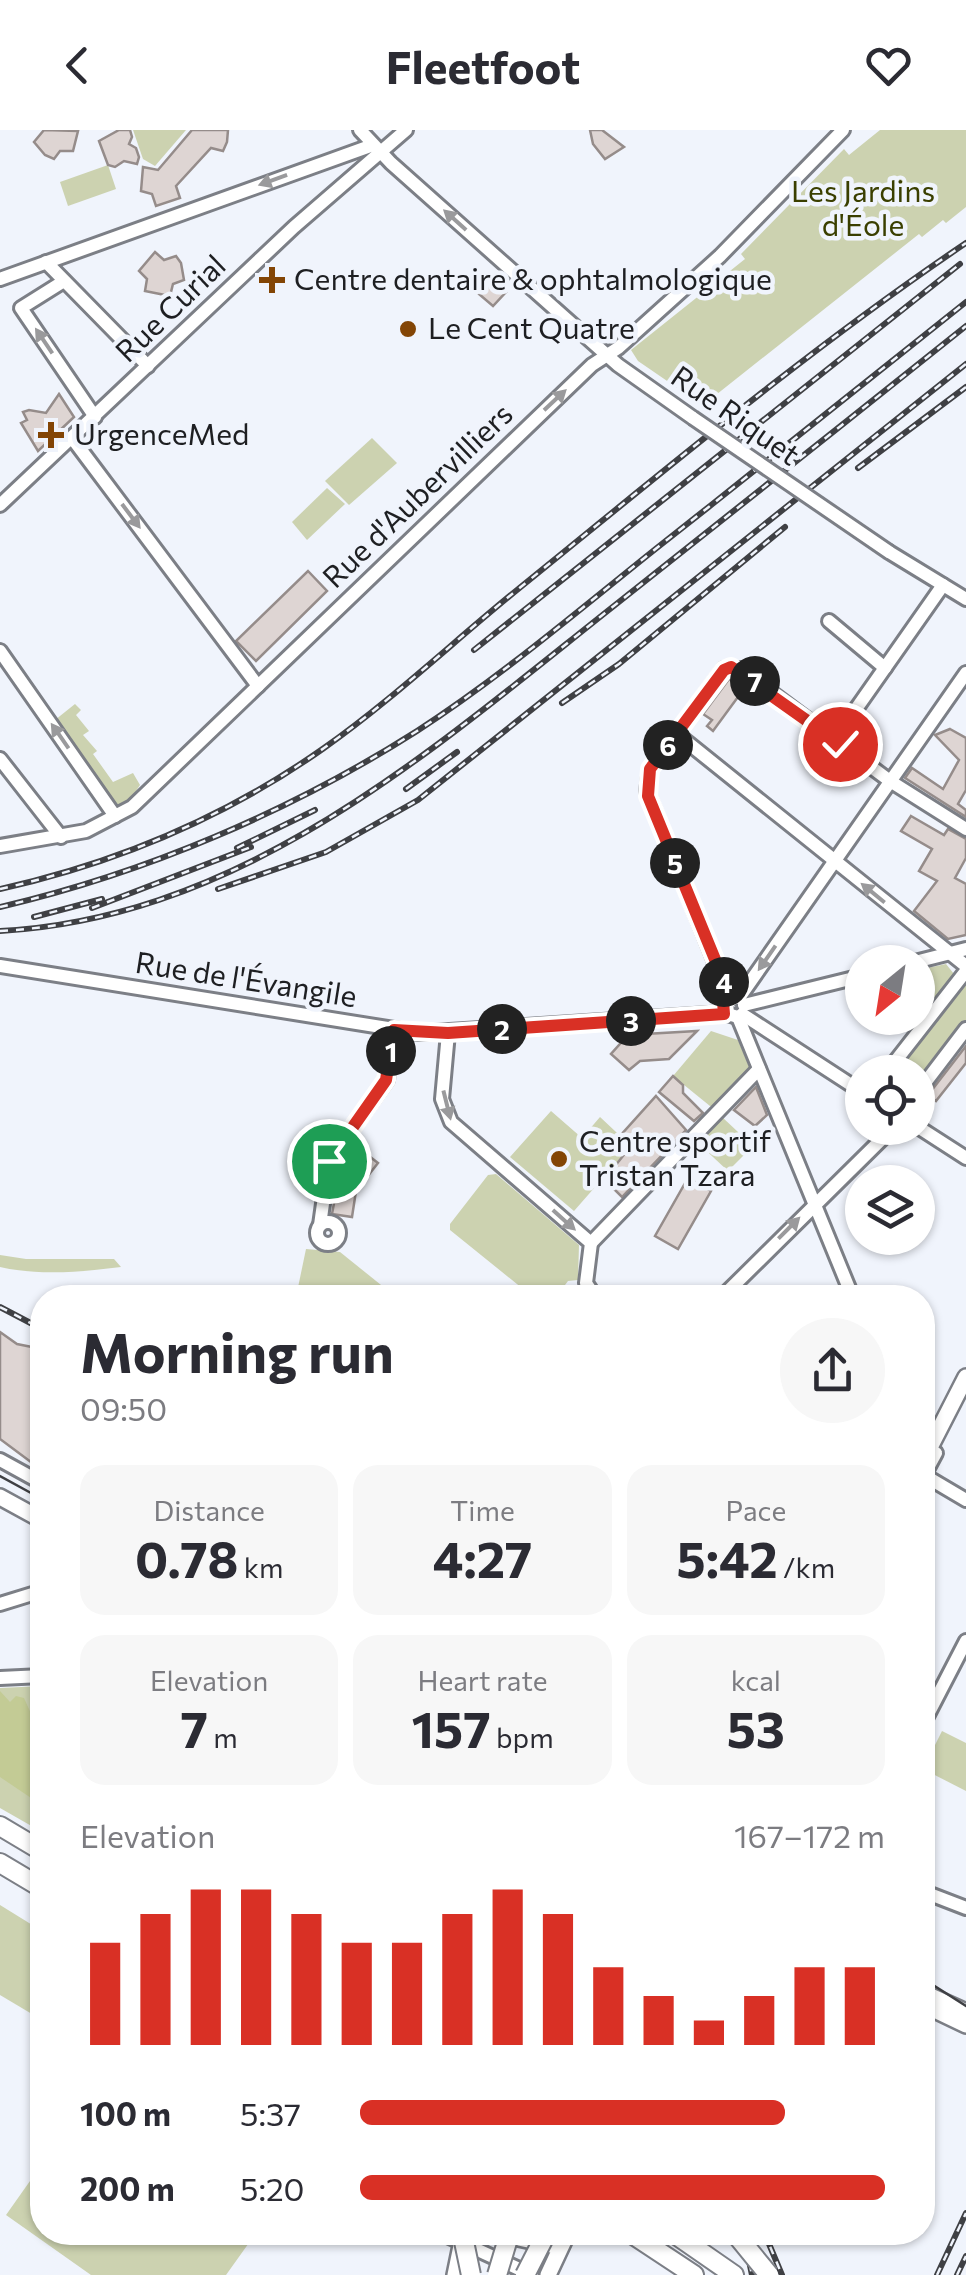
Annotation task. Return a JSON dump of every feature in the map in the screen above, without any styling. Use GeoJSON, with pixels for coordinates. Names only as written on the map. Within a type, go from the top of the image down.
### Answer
{"type":"FeatureCollection","features":[{"type":"Feature","properties":{"kind":"highway"},"geometry":{"type":"LineString","coordinates":[[0,1826],[30,1844]]}},
{"type":"Feature","properties":{"kind":"highway"},"geometry":{"type":"LineString","coordinates":[[0,1863],[30,1881]]}},
{"type":"Feature","properties":{"kind":"highway"},"geometry":{"type":"LineString","coordinates":[[462,2245],[471,2275]]}},
{"type":"Feature","properties":{"kind":"highway"},"geometry":{"type":"LineString","coordinates":[[495,2275],[498,2245]]}},
{"type":"Feature","properties":{"kind":"highway"},"geometry":{"type":"LineString","coordinates":[[495,2275],[505,2245]]}},
{"type":"Feature","properties":{"kind":"highway"},"geometry":{"type":"LineString","coordinates":[[525,2275],[551,2245]]}},
{"type":"Feature","properties":{"kind":"highway"},"geometry":{"type":"LineString","coordinates":[[649,2245],[694,2275]]}},
{"type":"Feature","properties":{"kind":"highway"},"geometry":{"type":"LineString","coordinates":[[691,2245],[734,2275]]}},
{"type":"Feature","properties":{"kind":"highway"},"geometry":{"type":"LineString","coordinates":[[745,2245],[769,2275]]}},
{"type":"Feature","properties":{"kind":"main road"},"geometry":{"type":"LineString","coordinates":[[935,1443],[966,1377]]}},
{"type":"Feature","properties":{"kind":"main road"},"geometry":{"type":"LineString","coordinates":[[0,1497],[30,1513]]}},
{"type":"Feature","properties":{"kind":"main road"},"geometry":{"type":"LineString","coordinates":[[935,1998],[966,2012]]}},
{"type":"Feature","properties":{"kind":"main road"},"geometry":{"type":"LineString","coordinates":[[935,2010],[966,2025]]}},
{"type":"Feature","properties":{"kind":"main road"},"geometry":{"type":"LineString","coordinates":[[455,2275],[460,2245]]}},
{"type":"Feature","properties":{"kind":"main road"},"geometry":{"type":"LineString","coordinates":[[548,2275],[556,2245]]}},
{"type":"Feature","properties":{"kind":"street","name":"Rue Riquet"},"geometry":{"type":"LineString","coordinates":[[360,130],[606,354],[889,552],[966,600]]}},
{"type":"Feature","properties":{"kind":"street"},"geometry":{"type":"LineString","coordinates":[[0,279],[376,148],[406,130]]}},
{"type":"Feature","properties":{"kind":"street","name":"Rue d'Aubervilliers"},"geometry":{"type":"LineString","coordinates":[[0,846],[86,831],[132,806],[442,506],[606,354],[720,256],[843,130]]}},
{"type":"Feature","properties":{"kind":"street","name":"Rue Curial"},"geometry":{"type":"LineString","coordinates":[[0,505],[376,148]]}},
{"type":"Feature","properties":{"kind":"street"},"geometry":{"type":"LineString","coordinates":[[46,262],[148,366]]}},
{"type":"Feature","properties":{"kind":"street"},"geometry":{"type":"LineString","coordinates":[[64,281],[22,308],[95,417]]}},
{"type":"Feature","properties":{"kind":"street"},"geometry":{"type":"LineString","coordinates":[[72,438],[258,686]]}},
{"type":"Feature","properties":{"kind":"street"},"geometry":{"type":"LineString","coordinates":[[835,739],[944,586]]}},
{"type":"Feature","properties":{"kind":"street"},"geometry":{"type":"LineString","coordinates":[[829,620],[884,668]]}},
{"type":"Feature","properties":{"kind":"street"},"geometry":{"type":"LineString","coordinates":[[0,652],[116,816]]}},
{"type":"Feature","properties":{"kind":"street"},"geometry":{"type":"LineString","coordinates":[[849,1285],[648,796],[650,769],[724,670],[731,667],[890,781],[966,829]]}},
{"type":"Feature","properties":{"kind":"street"},"geometry":{"type":"LineString","coordinates":[[736,1008],[966,672]]}},
{"type":"Feature","properties":{"kind":"street"},"geometry":{"type":"LineString","coordinates":[[677,734],[966,969],[900,1055]]}},
{"type":"Feature","properties":{"kind":"street"},"geometry":{"type":"LineString","coordinates":[[0,759],[60,836]]}},
{"type":"Feature","properties":{"kind":"street"},"geometry":{"type":"LineString","coordinates":[[935,957],[966,949]]}},
{"type":"Feature","properties":{"kind":"street","name":"Rue de l'Évangile"},"geometry":{"type":"LineString","coordinates":[[0,966],[394,1030],[448,1033],[736,1008],[845,980]]}},
{"type":"Feature","properties":{"kind":"street"},"geometry":{"type":"LineString","coordinates":[[736,1008],[845,1081]]}},
{"type":"Feature","properties":{"kind":"street"},"geometry":{"type":"LineString","coordinates":[[935,1069],[966,1028]]}},
{"type":"Feature","properties":{"kind":"street"},"geometry":{"type":"LineString","coordinates":[[320,1226],[329,1161],[386,1080],[394,1030]]}},
{"type":"Feature","properties":{"kind":"street"},"geometry":{"type":"LineString","coordinates":[[448,1033],[442,1099],[451,1122],[591,1243]]}},
{"type":"Feature","properties":{"kind":"street"},"geometry":{"type":"LineString","coordinates":[[587,1285],[591,1243],[759,1069]]}},
{"type":"Feature","properties":{"kind":"street"},"geometry":{"type":"LineString","coordinates":[[935,1138],[966,1158]]}},
{"type":"Feature","properties":{"kind":"street"},"geometry":{"type":"LineString","coordinates":[[733,1285],[876,1145]]}},
{"type":"Feature","properties":{"kind":"street"},"geometry":{"type":"LineString","coordinates":[[0,1460],[30,1477]]}},
{"type":"Feature","properties":{"kind":"street"},"geometry":{"type":"LineString","coordinates":[[935,1471],[966,1500]]}},
{"type":"Feature","properties":{"kind":"street"},"geometry":{"type":"LineString","coordinates":[[0,1604],[30,1595]]}},
{"type":"Feature","properties":{"kind":"street"},"geometry":{"type":"LineString","coordinates":[[935,1701],[966,1641]]}},
{"type":"Feature","properties":{"kind":"street"},"geometry":{"type":"LineString","coordinates":[[0,1678],[30,1677]]}},
{"type":"Feature","properties":{"kind":"street"},"geometry":{"type":"LineString","coordinates":[[935,1896],[966,1908]]}},
{"type":"Feature","properties":{"kind":"street"},"geometry":{"type":"LineString","coordinates":[[469,2245],[533,2275]]}},
{"type":"Feature","properties":{"kind":"green space"},"geometry":{"type":"Polygon","coordinates":[[[133,130],[186,130],[155,166],[143,159],[133,130]]]}},
{"type":"Feature","properties":{"kind":"green space","name":"Les Jardins d'Éole"},"geometry":{"type":"Polygon","coordinates":[[[880,130],[966,130],[966,207],[922,237],[919,234],[702,406],[693,394],[689,396],[638,361],[631,350],[745,259],[741,254],[844,149],[849,155],[880,130]]]}},
{"type":"Feature","properties":{"kind":"green space"},"geometry":{"type":"Polygon","coordinates":[[[108,165],[116,189],[68,206],[60,182],[108,165]]]}},
{"type":"Feature","properties":{"kind":"green space"},"geometry":{"type":"Polygon","coordinates":[[[372,438],[397,463],[349,505],[325,481],[372,438]]]}},
{"type":"Feature","properties":{"kind":"green space"},"geometry":{"type":"Polygon","coordinates":[[[327,488],[345,504],[307,540],[292,522],[327,488]]]}},
{"type":"Feature","properties":{"kind":"green space"},"geometry":{"type":"Polygon","coordinates":[[[75,704],[81,710],[76,715],[89,731],[83,735],[97,751],[93,754],[113,782],[133,773],[140,785],[132,797],[117,806],[55,720],[75,704]]]}},
{"type":"Feature","properties":{"kind":"green space"},"geometry":{"type":"Polygon","coordinates":[[[946,964],[954,974],[935,998],[935,966],[946,964]]]}},
{"type":"Feature","properties":{"kind":"green space"},"geometry":{"type":"Polygon","coordinates":[[[966,980],[966,1021],[935,1060],[935,1055],[907,1055],[923,1035],[935,1035],[935,1020],[966,980]]]}},
{"type":"Feature","properties":{"kind":"green space"},"geometry":{"type":"Polygon","coordinates":[[[711,1031],[738,1040],[751,1071],[717,1106],[710,1106],[673,1076],[711,1031]]]}},
{"type":"Feature","properties":{"kind":"green space","name":"Centre sportif Tristan Tzara"},"geometry":{"type":"Polygon","coordinates":[[[551,1111],[582,1138],[600,1117],[631,1146],[574,1211],[510,1157],[551,1111]]]}},
{"type":"Feature","properties":{"kind":"green space"},"geometry":{"type":"Polygon","coordinates":[[[722,1117],[753,1146],[728,1171],[698,1143],[722,1117]]]}},
{"type":"Feature","properties":{"kind":"green space"},"geometry":{"type":"Polygon","coordinates":[[[496,1174],[579,1245],[578,1280],[565,1285],[518,1285],[450,1230],[450,1224],[488,1175],[496,1174]]]}},
{"type":"Feature","properties":{"kind":"green space"},"geometry":{"type":"Polygon","coordinates":[[[306,1249],[340,1252],[381,1285],[298,1285],[306,1249]]]}},
{"type":"Feature","properties":{"kind":"green space"},"geometry":{"type":"Polygon","coordinates":[[[0,1255],[26,1259],[114,1259],[121,1267],[30,1272],[0,1267],[0,1255]]]}},
{"type":"Feature","properties":{"kind":"green space"},"geometry":{"type":"Polygon","coordinates":[[[30,1687],[30,1825],[0,1808],[0,1688],[30,1687]]]}},
{"type":"Feature","properties":{"kind":"green space"},"geometry":{"type":"Polygon","coordinates":[[[0,1691],[10,1702],[16,1696],[24,1698],[30,1711],[30,1797],[0,1777],[0,1691]]]}},
{"type":"Feature","properties":{"kind":"green space"},"geometry":{"type":"Polygon","coordinates":[[[942,1731],[966,1743],[966,1791],[935,1775],[935,1745],[942,1731]]]}},
{"type":"Feature","properties":{"kind":"green space"},"geometry":{"type":"Polygon","coordinates":[[[0,1905],[30,1924],[30,2013],[0,1995],[0,1905]]]}},
{"type":"Feature","properties":{"kind":"green space"},"geometry":{"type":"Polygon","coordinates":[[[30,2181],[30,2232],[6,2215],[30,2181]]]}},
{"type":"Feature","properties":{"kind":"green space"},"geometry":{"type":"Polygon","coordinates":[[[48,2245],[247,2245],[226,2275],[91,2275],[48,2245]]]}},
{"type":"Feature","properties":{"kind":"building"},"geometry":{"type":"Polygon","coordinates":[[[44,130],[78,131],[73,151],[60,151],[54,159],[45,155],[34,142],[44,130]]]}},
{"type":"Feature","properties":{"kind":"building"},"geometry":{"type":"Polygon","coordinates":[[[119,130],[130,130],[129,144],[136,148],[137,164],[124,161],[115,167],[108,165],[99,141],[119,130]]]}},
{"type":"Feature","properties":{"kind":"building"},"geometry":{"type":"Polygon","coordinates":[[[192,130],[228,130],[223,151],[211,148],[176,186],[180,198],[156,206],[152,194],[141,191],[143,167],[158,170],[192,130]]]}},
{"type":"Feature","properties":{"kind":"building"},"geometry":{"type":"Polygon","coordinates":[[[590,130],[602,130],[624,147],[605,159],[593,144],[590,130]]]}},
{"type":"Feature","properties":{"kind":"building"},"geometry":{"type":"Polygon","coordinates":[[[155,252],[164,260],[176,256],[181,263],[184,280],[173,284],[170,296],[145,291],[147,279],[139,271],[155,252]]]}},
{"type":"Feature","properties":{"kind":"building"},"geometry":{"type":"Polygon","coordinates":[[[487,275],[506,292],[493,306],[473,289],[487,275]]]}},
{"type":"Feature","properties":{"kind":"building"},"geometry":{"type":"Polygon","coordinates":[[[59,394],[74,417],[38,451],[21,423],[27,420],[23,412],[46,413],[59,394]]]}},
{"type":"Feature","properties":{"kind":"building"},"geometry":{"type":"Polygon","coordinates":[[[308,571],[327,591],[256,661],[236,641],[308,571]]]}},
{"type":"Feature","properties":{"kind":"building"},"geometry":{"type":"Polygon","coordinates":[[[729,679],[746,686],[713,731],[707,726],[712,720],[703,714],[729,679]]]}},
{"type":"Feature","properties":{"kind":"building"},"geometry":{"type":"Polygon","coordinates":[[[950,729],[966,738],[966,790],[958,804],[966,810],[966,817],[905,778],[912,768],[943,789],[959,760],[935,735],[950,729]]]}},
{"type":"Feature","properties":{"kind":"building"},"geometry":{"type":"Polygon","coordinates":[[[911,816],[944,835],[948,829],[966,839],[966,858],[955,878],[966,884],[966,935],[948,939],[914,911],[937,881],[919,871],[932,849],[901,831],[911,816]]]}},
{"type":"Feature","properties":{"kind":"building"},"geometry":{"type":"Polygon","coordinates":[[[697,1031],[669,1059],[640,1061],[629,1070],[611,1054],[628,1035],[697,1031]]]}},
{"type":"Feature","properties":{"kind":"building"},"geometry":{"type":"Polygon","coordinates":[[[966,1046],[966,1063],[936,1101],[935,1086],[966,1046]]]}},
{"type":"Feature","properties":{"kind":"building"},"geometry":{"type":"Polygon","coordinates":[[[673,1076],[703,1113],[694,1121],[659,1092],[673,1076]]]}},
{"type":"Feature","properties":{"kind":"building"},"geometry":{"type":"Polygon","coordinates":[[[756,1087],[767,1115],[755,1126],[734,1110],[756,1087]]]}},
{"type":"Feature","properties":{"kind":"building"},"geometry":{"type":"Polygon","coordinates":[[[656,1096],[686,1130],[622,1197],[609,1184],[607,1176],[631,1146],[620,1136],[656,1096]]]}},
{"type":"Feature","properties":{"kind":"building"},"geometry":{"type":"Polygon","coordinates":[[[360,1149],[378,1163],[356,1191],[352,1217],[332,1214],[342,1160],[348,1152],[354,1157],[360,1149]]]}},
{"type":"Feature","properties":{"kind":"building"},"geometry":{"type":"Polygon","coordinates":[[[688,1178],[711,1191],[678,1249],[655,1236],[688,1178]]]}},
{"type":"Feature","properties":{"kind":"building"},"geometry":{"type":"Polygon","coordinates":[[[0,1332],[17,1344],[30,1347],[30,1461],[0,1439],[0,1332]]]}},
{"type":"Feature","properties":{"kind":"tram line"},"geometry":{"type":"LineString","coordinates":[[0,1476],[30,1492]]}},
{"type":"Feature","properties":{"kind":"tram line"},"geometry":{"type":"LineString","coordinates":[[935,1986],[966,2006]]}},
{"type":"Feature","properties":{"kind":"railway"},"geometry":{"type":"LineString","coordinates":[[0,889],[86,866],[169,835],[287,773],[374,710],[738,411],[966,243]]}},
{"type":"Feature","properties":{"kind":"railway"},"geometry":{"type":"LineString","coordinates":[[474,650],[960,264]]}},
{"type":"Feature","properties":{"kind":"railway"},"geometry":{"type":"LineString","coordinates":[[0,907],[109,876],[216,836],[319,787],[417,731],[540,642],[966,302]]}},
{"type":"Feature","properties":{"kind":"railway"},"geometry":{"type":"LineString","coordinates":[[0,931],[88,919],[170,896],[249,862],[325,821],[468,721],[966,326]]}},
{"type":"Feature","properties":{"kind":"railway"},"geometry":{"type":"LineString","coordinates":[[218,889],[326,852],[418,800],[966,364]]}},
{"type":"Feature","properties":{"kind":"railway"},"geometry":{"type":"LineString","coordinates":[[858,468],[966,387]]}},
{"type":"Feature","properties":{"kind":"railway"},"geometry":{"type":"LineString","coordinates":[[562,703],[619,664],[785,527]]}},
{"type":"Feature","properties":{"kind":"railway"},"geometry":{"type":"LineString","coordinates":[[406,789],[457,752]]}},
{"type":"Feature","properties":{"kind":"railway"},"geometry":{"type":"LineString","coordinates":[[237,848],[315,810]]}},
{"type":"Feature","properties":{"kind":"railway"},"geometry":{"type":"LineString","coordinates":[[92,908],[251,847]]}},
{"type":"Feature","properties":{"kind":"railway"},"geometry":{"type":"LineString","coordinates":[[34,917],[102,899]]}},
{"type":"Feature","properties":{"kind":"railway"},"geometry":{"type":"LineString","coordinates":[[0,1307],[30,1323]]}},
{"type":"Feature","properties":{"kind":"railway"},"geometry":{"type":"LineString","coordinates":[[937,2275],[966,2213]]}},
{"type":"Feature","properties":{"kind":"railway"},"geometry":{"type":"LineString","coordinates":[[746,2245],[752,2275]]}},
{"type":"Feature","properties":{"kind":"railway"},"geometry":{"type":"LineString","coordinates":[[769,2245],[782,2275]]}},
{"type":"Feature","properties":{"kind":"railway"},"geometry":{"type":"LineString","coordinates":[[957,2275],[966,2256]]}},
{"type":"Feature","properties":{"kind":"place","name":"Centre dentaire & ophtalmologique"},"geometry":{"type":"Point","coordinates":[272,280]}},
{"type":"Feature","properties":{"kind":"place","name":"Le Cent Quatre"},"geometry":{"type":"Point","coordinates":[408,329]}},
{"type":"Feature","properties":{"kind":"place","name":"UrgenceMed"},"geometry":{"type":"Point","coordinates":[51,435]}},
{"type":"Feature","properties":{"kind":"place","name":"Centre sportif Tristan Tzara"},"geometry":{"type":"Point","coordinates":[559,1159]}},
{"type":"Feature","properties":{"kind":"route"},"geometry":{"type":"LineString","coordinates":[[329,1161],[386,1080],[394,1030],[448,1033],[724,1014],[723,1002],[730,996],[648,796],[650,769],[724,670],[731,667],[740,669],[840,744]]}}]}
